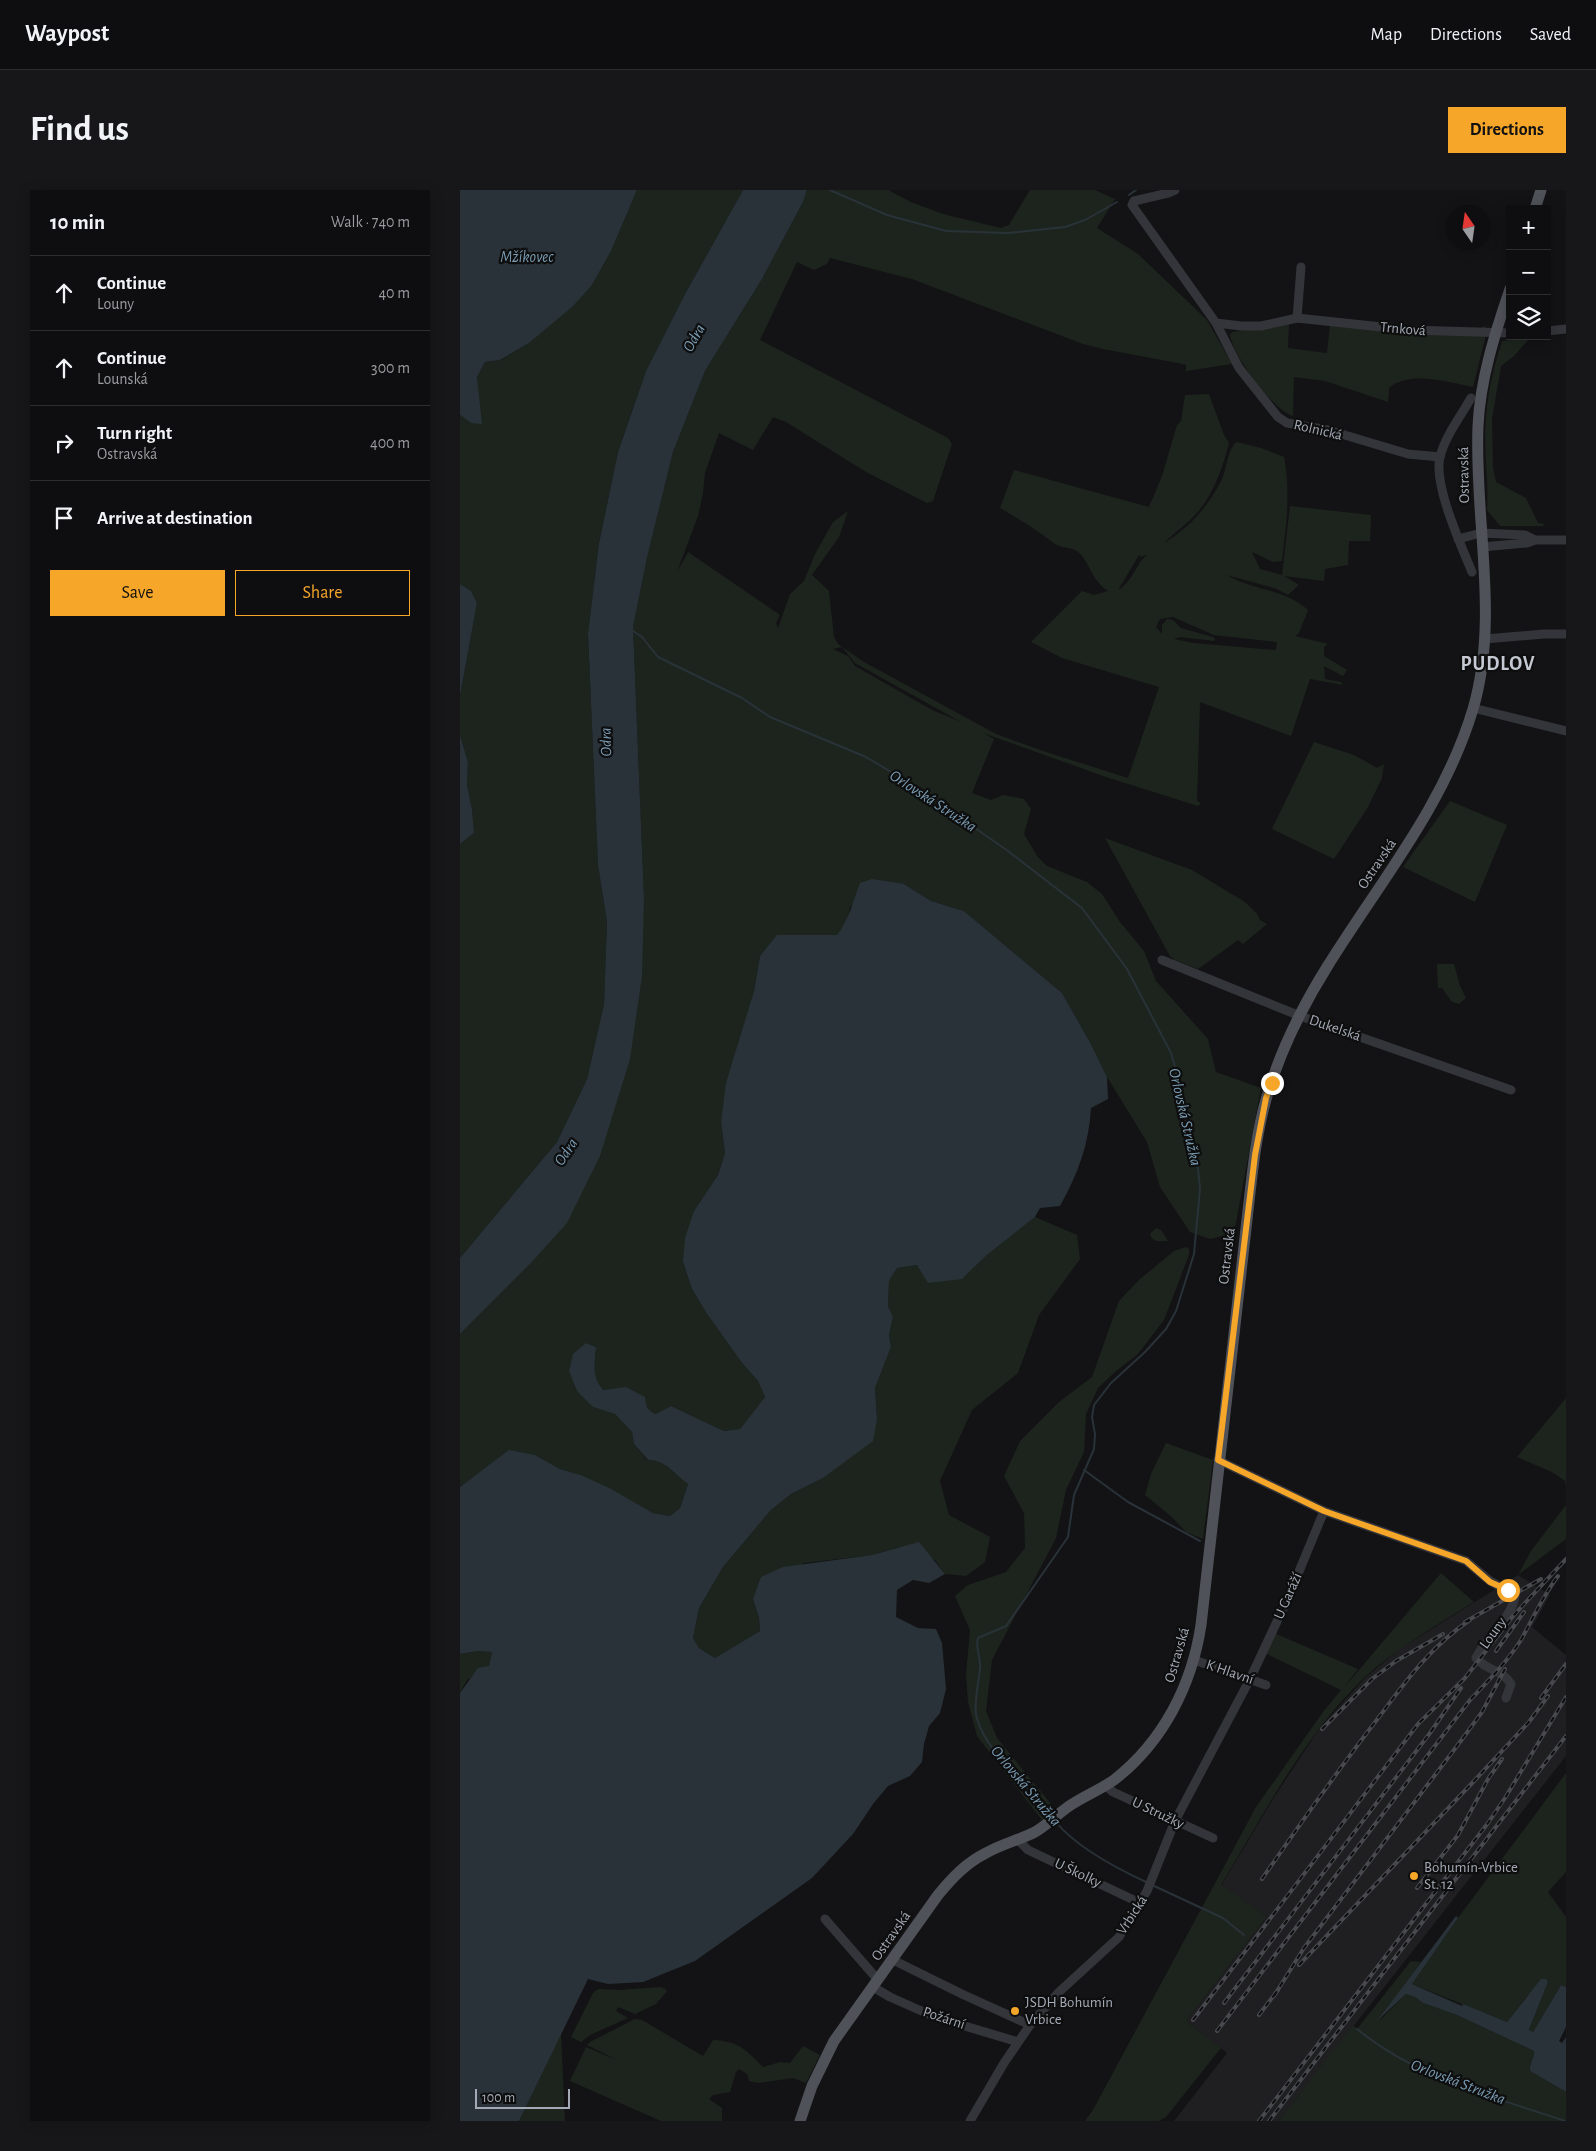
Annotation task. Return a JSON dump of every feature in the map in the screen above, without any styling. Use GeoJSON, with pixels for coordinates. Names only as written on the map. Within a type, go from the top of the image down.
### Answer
{"type":"FeatureCollection","features":[{"type":"Feature","properties":{"kind":"main road"},"geometry":{"type":"LineString","coordinates":[[1537,205],[1541,190]]}},
{"type":"Feature","properties":{"kind":"main road","name":"Ostravská"},"geometry":{"type":"LineString","coordinates":[[800,2121],[812,2086],[828,2052],[938,1895],[954,1877],[981,1856],[1046,1825],[1059,1813],[1105,1786],[1134,1761],[1165,1725],[1181,1695],[1194,1660],[1202,1618],[1218,1460],[1257,1139],[1268,1091],[1300,1016],[1326,968],[1429,810],[1449,773],[1473,708],[1485,639],[1478,448],[1479,406],[1496,334],[1508,295]]}},
{"type":"Feature","properties":{"kind":"street"},"geometry":{"type":"LineString","coordinates":[[1134,201],[1141,190]]}},
{"type":"Feature","properties":{"kind":"street"},"geometry":{"type":"LineString","coordinates":[[1134,201],[1168,194],[1175,190]]}},
{"type":"Feature","properties":{"kind":"street","name":"Rolnická"},"geometry":{"type":"LineString","coordinates":[[1134,201],[1132,205],[1216,323],[1239,368],[1281,420],[1296,425],[1328,430],[1408,454],[1440,457]]}},
{"type":"Feature","properties":{"kind":"street"},"geometry":{"type":"LineString","coordinates":[[1216,323],[1261,326],[1297,318],[1301,267]]}},
{"type":"Feature","properties":{"kind":"street","name":"Trnková"},"geometry":{"type":"LineString","coordinates":[[1297,318],[1410,330],[1506,333]]}},
{"type":"Feature","properties":{"kind":"street"},"geometry":{"type":"LineString","coordinates":[[1551,331],[1566,329]]}},
{"type":"Feature","properties":{"kind":"street","name":"Ostravská"},"geometry":{"type":"LineString","coordinates":[[1471,398],[1440,457],[1441,485],[1458,538],[1472,572]]}},
{"type":"Feature","properties":{"kind":"street"},"geometry":{"type":"LineString","coordinates":[[1458,538],[1481,533],[1525,535],[1535,540]]}},
{"type":"Feature","properties":{"kind":"street"},"geometry":{"type":"LineString","coordinates":[[1482,547],[1527,543],[1535,540],[1566,540]]}},
{"type":"Feature","properties":{"kind":"street"},"geometry":{"type":"LineString","coordinates":[[1485,639],[1566,634]]}},
{"type":"Feature","properties":{"kind":"street"},"geometry":{"type":"LineString","coordinates":[[1473,708],[1566,731]]}},
{"type":"Feature","properties":{"kind":"street","name":"Dukelská"},"geometry":{"type":"LineString","coordinates":[[1162,960],[1300,1016],[1511,1090]]}},
{"type":"Feature","properties":{"kind":"street"},"geometry":{"type":"LineString","coordinates":[[1218,1460],[1324,1511]]}},
{"type":"Feature","properties":{"kind":"street","name":"Louny"},"geometry":{"type":"LineString","coordinates":[[1324,1511],[1466,1561],[1490,1582],[1515,1596],[1514,1605],[1481,1648],[1476,1658],[1507,1678],[1510,1684],[1506,1698]]}},
{"type":"Feature","properties":{"kind":"street","name":"U Garáží"},"geometry":{"type":"LineString","coordinates":[[1250,1679],[1288,1598],[1324,1511]]}},
{"type":"Feature","properties":{"kind":"street","name":"K Hlavní"},"geometry":{"type":"LineString","coordinates":[[1194,1660],[1266,1685]]}},
{"type":"Feature","properties":{"kind":"street","name":"Vrbická"},"geometry":{"type":"LineString","coordinates":[[970,2121],[1030,2025],[1059,1992],[1119,1937],[1147,1892],[1175,1821],[1250,1679]]}},
{"type":"Feature","properties":{"kind":"street","name":"U Stružky"},"geometry":{"type":"LineString","coordinates":[[1105,1786],[1113,1792],[1213,1838]]}},
{"type":"Feature","properties":{"kind":"street","name":"U Školky"},"geometry":{"type":"LineString","coordinates":[[1018,1840],[1028,1850],[1140,1903]]}},
{"type":"Feature","properties":{"kind":"street"},"geometry":{"type":"LineString","coordinates":[[825,1919],[876,1984]]}},
{"type":"Feature","properties":{"kind":"street","name":"Požární"},"geometry":{"type":"LineString","coordinates":[[893,1960],[964,1996],[1030,2025]]}},
{"type":"Feature","properties":{"kind":"street","name":"Požární"},"geometry":{"type":"LineString","coordinates":[[876,1984],[935,2017],[1018,2042]]}},
{"type":"Feature","properties":{"kind":"shaded area"},"geometry":{"type":"Polygon","coordinates":[[[637,190],[743,190],[685,294],[646,371],[618,452],[599,543],[588,633],[598,865],[607,922],[604,1004],[587,1079],[557,1142],[460,1258],[460,844],[474,833],[467,785],[468,762],[460,735],[460,696],[477,603],[471,591],[460,584],[460,415],[471,423],[478,397],[477,377],[485,362],[501,360],[529,343],[592,285],[611,251],[637,190]]]}},
{"type":"Feature","properties":{"kind":"shaded area"},"geometry":{"type":"Polygon","coordinates":[[[807,190],[888,190],[911,202],[943,214],[1001,228],[1009,225],[1030,190],[1095,190],[1115,199],[1097,228],[1138,254],[1207,320],[1232,364],[1186,371],[1186,365],[1183,364],[1083,344],[912,279],[830,258],[827,264],[814,270],[797,262],[760,340],[948,438],[952,444],[933,501],[927,503],[866,472],[786,422],[773,417],[753,450],[719,433],[705,473],[698,516],[677,572],[688,552],[780,615],[776,623],[778,628],[790,594],[804,581],[815,554],[833,522],[848,511],[839,537],[812,575],[829,591],[834,637],[838,644],[864,662],[996,734],[1128,778],[1159,687],[1062,658],[1031,642],[1082,591],[1094,595],[1108,591],[1094,576],[1085,560],[1077,551],[1055,544],[1000,508],[1014,470],[1149,507],[1162,476],[1177,425],[1181,421],[1185,395],[1209,394],[1224,435],[1229,443],[1224,462],[1217,481],[1202,507],[1164,543],[1190,523],[1210,500],[1223,477],[1231,449],[1237,442],[1261,448],[1284,457],[1287,496],[1282,561],[1273,562],[1252,552],[1260,569],[1282,575],[1290,506],[1371,515],[1370,541],[1349,541],[1348,565],[1325,569],[1324,581],[1284,576],[1299,585],[1288,595],[1277,589],[1227,575],[1247,584],[1278,593],[1308,610],[1299,633],[1295,636],[1328,644],[1324,647],[1324,656],[1347,670],[1343,676],[1324,666],[1325,679],[1341,682],[1343,685],[1310,679],[1291,736],[1200,702],[1197,801],[1201,803],[1198,806],[1106,777],[983,733],[994,739],[972,793],[991,800],[1003,795],[1024,799],[1031,809],[1024,834],[1037,856],[1047,866],[1087,882],[1102,894],[1120,922],[1144,951],[1156,981],[1208,1039],[1216,1072],[1261,1088],[1234,1233],[1210,1239],[1190,1232],[1160,1187],[1147,1142],[1107,1077],[1062,993],[964,911],[931,901],[904,884],[850,907],[847,923],[837,935],[778,935],[760,956],[754,991],[721,1122],[725,1153],[718,1175],[694,1211],[692,1289],[707,1314],[742,1363],[758,1381],[765,1397],[740,1429],[724,1431],[671,1406],[656,1414],[646,1406],[605,1390],[597,1383],[595,1375],[596,1347],[586,1343],[593,1407],[615,1414],[632,1432],[634,1444],[647,1460],[665,1465],[688,1484],[680,1508],[670,1516],[653,1513],[581,1475],[560,1469],[535,1455],[479,1473],[460,1487],[460,1334],[530,1264],[644,898],[633,627],[647,558],[673,452],[705,371],[762,279],[803,202],[807,190]],[[1148,554],[1141,557],[1139,555],[1118,590],[1123,587],[1148,554]],[[1173,617],[1160,619],[1156,627],[1162,634],[1162,625],[1167,619],[1173,620],[1181,628],[1215,639],[1214,641],[1180,637],[1174,639],[1193,643],[1276,650],[1277,642],[1214,635],[1173,617]],[[842,647],[833,649],[848,656],[855,666],[932,710],[961,722],[855,663],[842,647]]]}},
{"type":"Feature","properties":{"kind":"shaded area"},"geometry":{"type":"Polygon","coordinates":[[[1289,323],[1288,348],[1327,353],[1330,324],[1480,328],[1486,326],[1485,339],[1473,387],[1441,380],[1418,378],[1397,383],[1389,388],[1388,402],[1325,381],[1294,377],[1293,416],[1284,411],[1264,393],[1238,356],[1230,335],[1232,332],[1289,323]]]}},
{"type":"Feature","properties":{"kind":"shaded area"},"geometry":{"type":"Polygon","coordinates":[[[1528,340],[1514,356],[1501,366],[1492,419],[1493,468],[1496,482],[1526,498],[1538,523],[1545,524],[1543,526],[1500,526],[1487,510],[1485,429],[1488,398],[1502,341],[1528,340]]]}},
{"type":"Feature","properties":{"kind":"shaded area"},"geometry":{"type":"Polygon","coordinates":[[[1314,742],[1354,755],[1377,768],[1384,764],[1382,778],[1368,807],[1334,859],[1272,829],[1314,742]]]}},
{"type":"Feature","properties":{"kind":"shaded area"},"geometry":{"type":"Polygon","coordinates":[[[1450,801],[1507,825],[1475,902],[1403,867],[1450,801]]]}},
{"type":"Feature","properties":{"kind":"shaded area"},"geometry":{"type":"Polygon","coordinates":[[[1105,838],[1192,870],[1245,902],[1257,914],[1260,920],[1267,924],[1243,944],[1238,940],[1198,969],[1175,960],[1170,956],[1105,838]]]}},
{"type":"Feature","properties":{"kind":"shaded area"},"geometry":{"type":"Polygon","coordinates":[[[1437,964],[1454,964],[1460,986],[1466,998],[1459,1004],[1452,1002],[1442,988],[1438,988],[1437,964]]]}},
{"type":"Feature","properties":{"kind":"shaded area"},"geometry":{"type":"Polygon","coordinates":[[[1035,1217],[1077,1235],[1080,1259],[1039,1315],[1018,1373],[972,1410],[940,1481],[949,1515],[990,1537],[985,1562],[966,1576],[945,1574],[935,1560],[900,1547],[872,1555],[804,1563],[753,1599],[759,1618],[760,1631],[715,1658],[699,1648],[693,1638],[699,1608],[723,1567],[771,1510],[791,1494],[823,1478],[877,1419],[875,1388],[891,1347],[889,1335],[893,1317],[888,1306],[889,1281],[897,1268],[917,1265],[962,1279],[987,1255],[1035,1217]]]}},
{"type":"Feature","properties":{"kind":"shaded area"},"geometry":{"type":"Polygon","coordinates":[[[1156,1228],[1161,1230],[1168,1241],[1157,1241],[1151,1237],[1150,1234],[1156,1228]]]}},
{"type":"Feature","properties":{"kind":"shaded area"},"geometry":{"type":"Polygon","coordinates":[[[1186,1247],[1189,1249],[1189,1255],[1164,1320],[1138,1354],[1098,1388],[1086,1414],[1084,1452],[1066,1490],[1056,1538],[992,1660],[986,1711],[997,1738],[1056,1810],[1042,1820],[977,1736],[968,1702],[966,1674],[970,1630],[955,1596],[968,1585],[1006,1572],[1025,1548],[1024,1513],[1004,1476],[1020,1441],[1059,1402],[1092,1377],[1119,1301],[1139,1280],[1174,1251],[1186,1247]]]}},
{"type":"Feature","properties":{"kind":"shaded area"},"geometry":{"type":"Polygon","coordinates":[[[1566,1398],[1566,1487],[1565,1481],[1552,1472],[1517,1457],[1566,1398]]]}},
{"type":"Feature","properties":{"kind":"shaded area"},"geometry":{"type":"Polygon","coordinates":[[[1166,1443],[1213,1460],[1203,1539],[1186,1532],[1172,1517],[1145,1495],[1151,1474],[1166,1443]]]}},
{"type":"Feature","properties":{"kind":"shaded area"},"geometry":{"type":"Polygon","coordinates":[[[1566,1505],[1566,1539],[1518,1575],[1531,1551],[1566,1505]]]}},
{"type":"Feature","properties":{"kind":"shaded area"},"geometry":{"type":"Polygon","coordinates":[[[1441,1573],[1474,1602],[1391,1656],[1365,1677],[1343,1700],[1323,1724],[1286,1776],[1221,1885],[1267,1916],[1186,2021],[1221,2048],[1166,2117],[1159,2121],[1085,2121],[1093,2110],[1256,1807],[1323,1712],[1341,1690],[1265,1653],[1274,1633],[1358,1669],[1342,1690],[1441,1573]]]}},
{"type":"Feature","properties":{"kind":"shaded area"},"geometry":{"type":"Polygon","coordinates":[[[1518,1575],[1550,1595],[1532,1627],[1566,1655],[1566,1756],[1279,2121],[1174,2121],[1227,2053],[1186,2021],[1267,1916],[1221,1886],[1273,1799],[1319,1729],[1365,1678],[1398,1650],[1518,1575]]]}},
{"type":"Feature","properties":{"kind":"shaded area"},"geometry":{"type":"Polygon","coordinates":[[[478,1651],[492,1652],[489,1667],[467,1680],[460,1693],[460,1654],[478,1651]]]}},
{"type":"Feature","properties":{"kind":"shaded area"},"geometry":{"type":"Polygon","coordinates":[[[1566,1773],[1566,1872],[1548,1892],[1566,1917],[1566,1987],[1561,1985],[1533,2032],[1529,2031],[1548,1982],[1546,1979],[1528,1995],[1507,2022],[1412,1984],[1458,1918],[1566,1773]]]}},
{"type":"Feature","properties":{"kind":"shaded area"},"geometry":{"type":"Polygon","coordinates":[[[1411,1961],[1421,1962],[1378,2022],[1406,1994],[1415,1997],[1423,2003],[1457,2015],[1534,2051],[1530,2071],[1566,2092],[1566,2121],[1279,2121],[1353,2025],[1357,2029],[1411,1961]]]}},
{"type":"Feature","properties":{"kind":"shaded area"},"geometry":{"type":"Polygon","coordinates":[[[660,1987],[667,1991],[656,2004],[635,2014],[618,2007],[616,2011],[628,2018],[590,2035],[581,2042],[571,2037],[593,1993],[598,1989],[619,1990],[660,1987]]]}},
{"type":"Feature","properties":{"kind":"shaded area"},"geometry":{"type":"Polygon","coordinates":[[[635,2019],[642,2020],[703,2056],[713,2040],[736,2044],[763,2067],[780,2062],[790,2063],[803,2046],[820,2055],[806,2083],[793,2078],[758,2083],[749,2081],[747,2074],[739,2069],[736,2072],[730,2092],[713,2095],[709,2099],[722,2108],[722,2121],[661,2121],[570,2081],[586,2047],[619,2061],[587,2045],[635,2019]]]}},
{"type":"Feature","properties":{"kind":"shaded area"},"geometry":{"type":"Polygon","coordinates":[[[561,2033],[565,2121],[519,2121],[561,2033]]]}},
{"type":"Feature","properties":{"kind":"water","name":"Mžíkovec"},"geometry":{"type":"Polygon","coordinates":[[[460,190],[637,190],[611,251],[592,285],[573,306],[529,343],[500,360],[485,362],[477,377],[482,424],[471,423],[460,415],[460,190]]]}},
{"type":"Feature","properties":{"kind":"water","name":"Odra"},"geometry":{"type":"Polygon","coordinates":[[[743,190],[807,190],[803,202],[762,279],[705,371],[673,452],[647,558],[633,627],[644,898],[642,976],[630,1059],[600,1156],[567,1223],[530,1264],[460,1334],[460,1258],[557,1142],[587,1079],[604,1004],[607,922],[598,865],[588,633],[599,543],[618,452],[646,371],[685,294],[743,190]]]}},
{"type":"Feature","properties":{"kind":"water"},"geometry":{"type":"Polygon","coordinates":[[[460,584],[471,591],[477,603],[460,696],[460,584]]]}},
{"type":"Feature","properties":{"kind":"water"},"geometry":{"type":"Polygon","coordinates":[[[460,735],[468,762],[467,785],[474,833],[460,844],[460,735]]]}},
{"type":"Feature","properties":{"kind":"water"},"geometry":{"type":"Polygon","coordinates":[[[872,879],[904,884],[931,901],[964,911],[1062,993],[1107,1077],[1108,1099],[1091,1108],[1088,1134],[1081,1159],[1060,1206],[1040,1208],[1035,1217],[987,1255],[962,1279],[928,1283],[917,1265],[897,1268],[889,1281],[888,1306],[893,1317],[889,1335],[891,1347],[875,1388],[877,1419],[873,1441],[823,1478],[791,1494],[771,1510],[723,1567],[699,1608],[693,1638],[699,1648],[715,1658],[760,1631],[759,1618],[753,1599],[761,1577],[783,1567],[872,1555],[919,1542],[945,1574],[929,1583],[913,1580],[897,1590],[896,1617],[918,1628],[936,1629],[942,1643],[946,1689],[940,1713],[929,1726],[922,1762],[910,1776],[888,1786],[873,1804],[853,1834],[812,1878],[695,1961],[643,1982],[608,1984],[588,1979],[519,2121],[460,2121],[460,1693],[478,1668],[489,1666],[492,1652],[478,1651],[460,1654],[460,1487],[509,1450],[535,1455],[560,1469],[581,1475],[611,1489],[653,1513],[670,1516],[680,1508],[688,1484],[665,1465],[648,1460],[634,1444],[632,1432],[615,1414],[593,1407],[577,1391],[569,1371],[573,1354],[586,1343],[596,1347],[595,1376],[600,1386],[604,1390],[626,1387],[645,1397],[648,1408],[656,1414],[671,1406],[724,1431],[740,1429],[765,1397],[758,1381],[742,1363],[707,1314],[692,1289],[683,1261],[685,1238],[694,1211],[718,1175],[725,1153],[721,1122],[726,1083],[754,991],[760,956],[777,935],[837,935],[848,917],[860,883],[872,879]]]}},
{"type":"Feature","properties":{"kind":"water"},"geometry":{"type":"Polygon","coordinates":[[[1456,1916],[1458,1918],[1412,1984],[1462,2006],[1463,2004],[1507,2022],[1541,1979],[1546,1979],[1548,1982],[1529,2030],[1533,2032],[1561,1985],[1566,1987],[1566,2027],[1559,2041],[1562,2043],[1566,2037],[1566,2092],[1530,2071],[1534,2051],[1457,2015],[1423,2003],[1415,1997],[1406,1994],[1377,2021],[1456,1916]]]}},
{"type":"Feature","properties":{"kind":"waterway"},"geometry":{"type":"LineString","coordinates":[[830,190],[887,215],[946,231],[1008,233],[1065,227],[1085,220],[1117,202]]}},
{"type":"Feature","properties":{"kind":"waterway"},"geometry":{"type":"LineString","coordinates":[[1129,195],[1136,190]]}},
{"type":"Feature","properties":{"kind":"waterway","name":"Orlovská Stružka"},"geometry":{"type":"LineString","coordinates":[[633,631],[642,637],[658,657],[742,698],[770,717],[866,757],[913,785],[1008,851],[1082,908],[1127,969],[1171,1053],[1176,1070],[1182,1109],[1196,1148],[1200,1189],[1194,1254],[1176,1311],[1166,1329],[1145,1352],[1111,1383],[1094,1405],[1092,1417],[1095,1434],[1094,1449],[1074,1495],[1068,1537],[1006,1626],[978,1638],[977,1642],[980,1668],[976,1714],[980,1727],[996,1754],[1050,1815]]}},
{"type":"Feature","properties":{"kind":"waterway"},"geometry":{"type":"LineString","coordinates":[[1084,1470],[1128,1502],[1200,1541]]}},
{"type":"Feature","properties":{"kind":"waterway","name":"Orlovská Stružka"},"geometry":{"type":"LineString","coordinates":[[1056,1822],[1087,1849],[1112,1865],[1148,1883]]}},
{"type":"Feature","properties":{"kind":"waterway","name":"Orlovská Stružka"},"geometry":{"type":"LineString","coordinates":[[1152,1885],[1223,1918],[1244,1935]]}},
{"type":"Feature","properties":{"kind":"waterway","name":"Orlovská Stružka"},"geometry":{"type":"LineString","coordinates":[[1357,2029],[1380,2046],[1430,2073],[1483,2094],[1565,2121]]}},
{"type":"Feature","properties":{"kind":"railway"},"geometry":{"type":"LineString","coordinates":[[1193,2020],[1418,1724],[1465,1678],[1513,1616],[1566,1559]]}},
{"type":"Feature","properties":{"kind":"railway"},"geometry":{"type":"LineString","coordinates":[[1217,2031],[1470,1700],[1510,1656],[1558,1576]]}},
{"type":"Feature","properties":{"kind":"railway"},"geometry":{"type":"LineString","coordinates":[[1465,1622],[1541,1579]]}},
{"type":"Feature","properties":{"kind":"railway"},"geometry":{"type":"LineString","coordinates":[[1496,1651],[1524,1612]]}},
{"type":"Feature","properties":{"kind":"railway"},"geometry":{"type":"LineString","coordinates":[[1262,1879],[1334,1777],[1409,1677],[1443,1641],[1470,1620]]}},
{"type":"Feature","properties":{"kind":"railway"},"geometry":{"type":"LineString","coordinates":[[1322,1729],[1372,1679],[1396,1661],[1443,1634]]}},
{"type":"Feature","properties":{"kind":"railway"},"geometry":{"type":"LineString","coordinates":[[1541,1698],[1566,1664]]}},
{"type":"Feature","properties":{"kind":"railway"},"geometry":{"type":"LineString","coordinates":[[1274,1996],[1304,1948],[1482,1712],[1505,1669]]}},
{"type":"Feature","properties":{"kind":"railway"},"geometry":{"type":"LineString","coordinates":[[1224,2003],[1430,1733],[1461,1688]]}},
{"type":"Feature","properties":{"kind":"railway"},"geometry":{"type":"LineString","coordinates":[[1299,1965],[1529,1722],[1548,1696]]}},
{"type":"Feature","properties":{"kind":"railway"},"geometry":{"type":"LineString","coordinates":[[1259,2121],[1488,1823],[1566,1697]]}},
{"type":"Feature","properties":{"kind":"railway"},"geometry":{"type":"LineString","coordinates":[[1269,2121],[1566,1736]]}},
{"type":"Feature","properties":{"kind":"railway"},"geometry":{"type":"LineString","coordinates":[[1417,1888],[1458,1835],[1488,1779],[1502,1759]]}},
{"type":"Feature","properties":{"kind":"railway"},"geometry":{"type":"LineString","coordinates":[[1259,2015],[1278,1990]]}},
{"type":"Feature","properties":{"kind":"place","name":"Bohumín-Vrbice St. 12"},"geometry":{"type":"Point","coordinates":[1414,1876]}},
{"type":"Feature","properties":{"kind":"place","name":"JSDH Bohumín Vrbice"},"geometry":{"type":"Point","coordinates":[1015,2011]}},
{"type":"Feature","properties":{"kind":"district","name":"PUDLOV"},"geometry":{"type":"Point","coordinates":[1498,664]}},
{"type":"Feature","properties":{"kind":"route"},"geometry":{"type":"LineString","coordinates":[[1272,1083],[1266,1098],[1257,1139],[1218,1460],[1324,1511],[1466,1561],[1490,1582],[1508,1590]]}}]}
